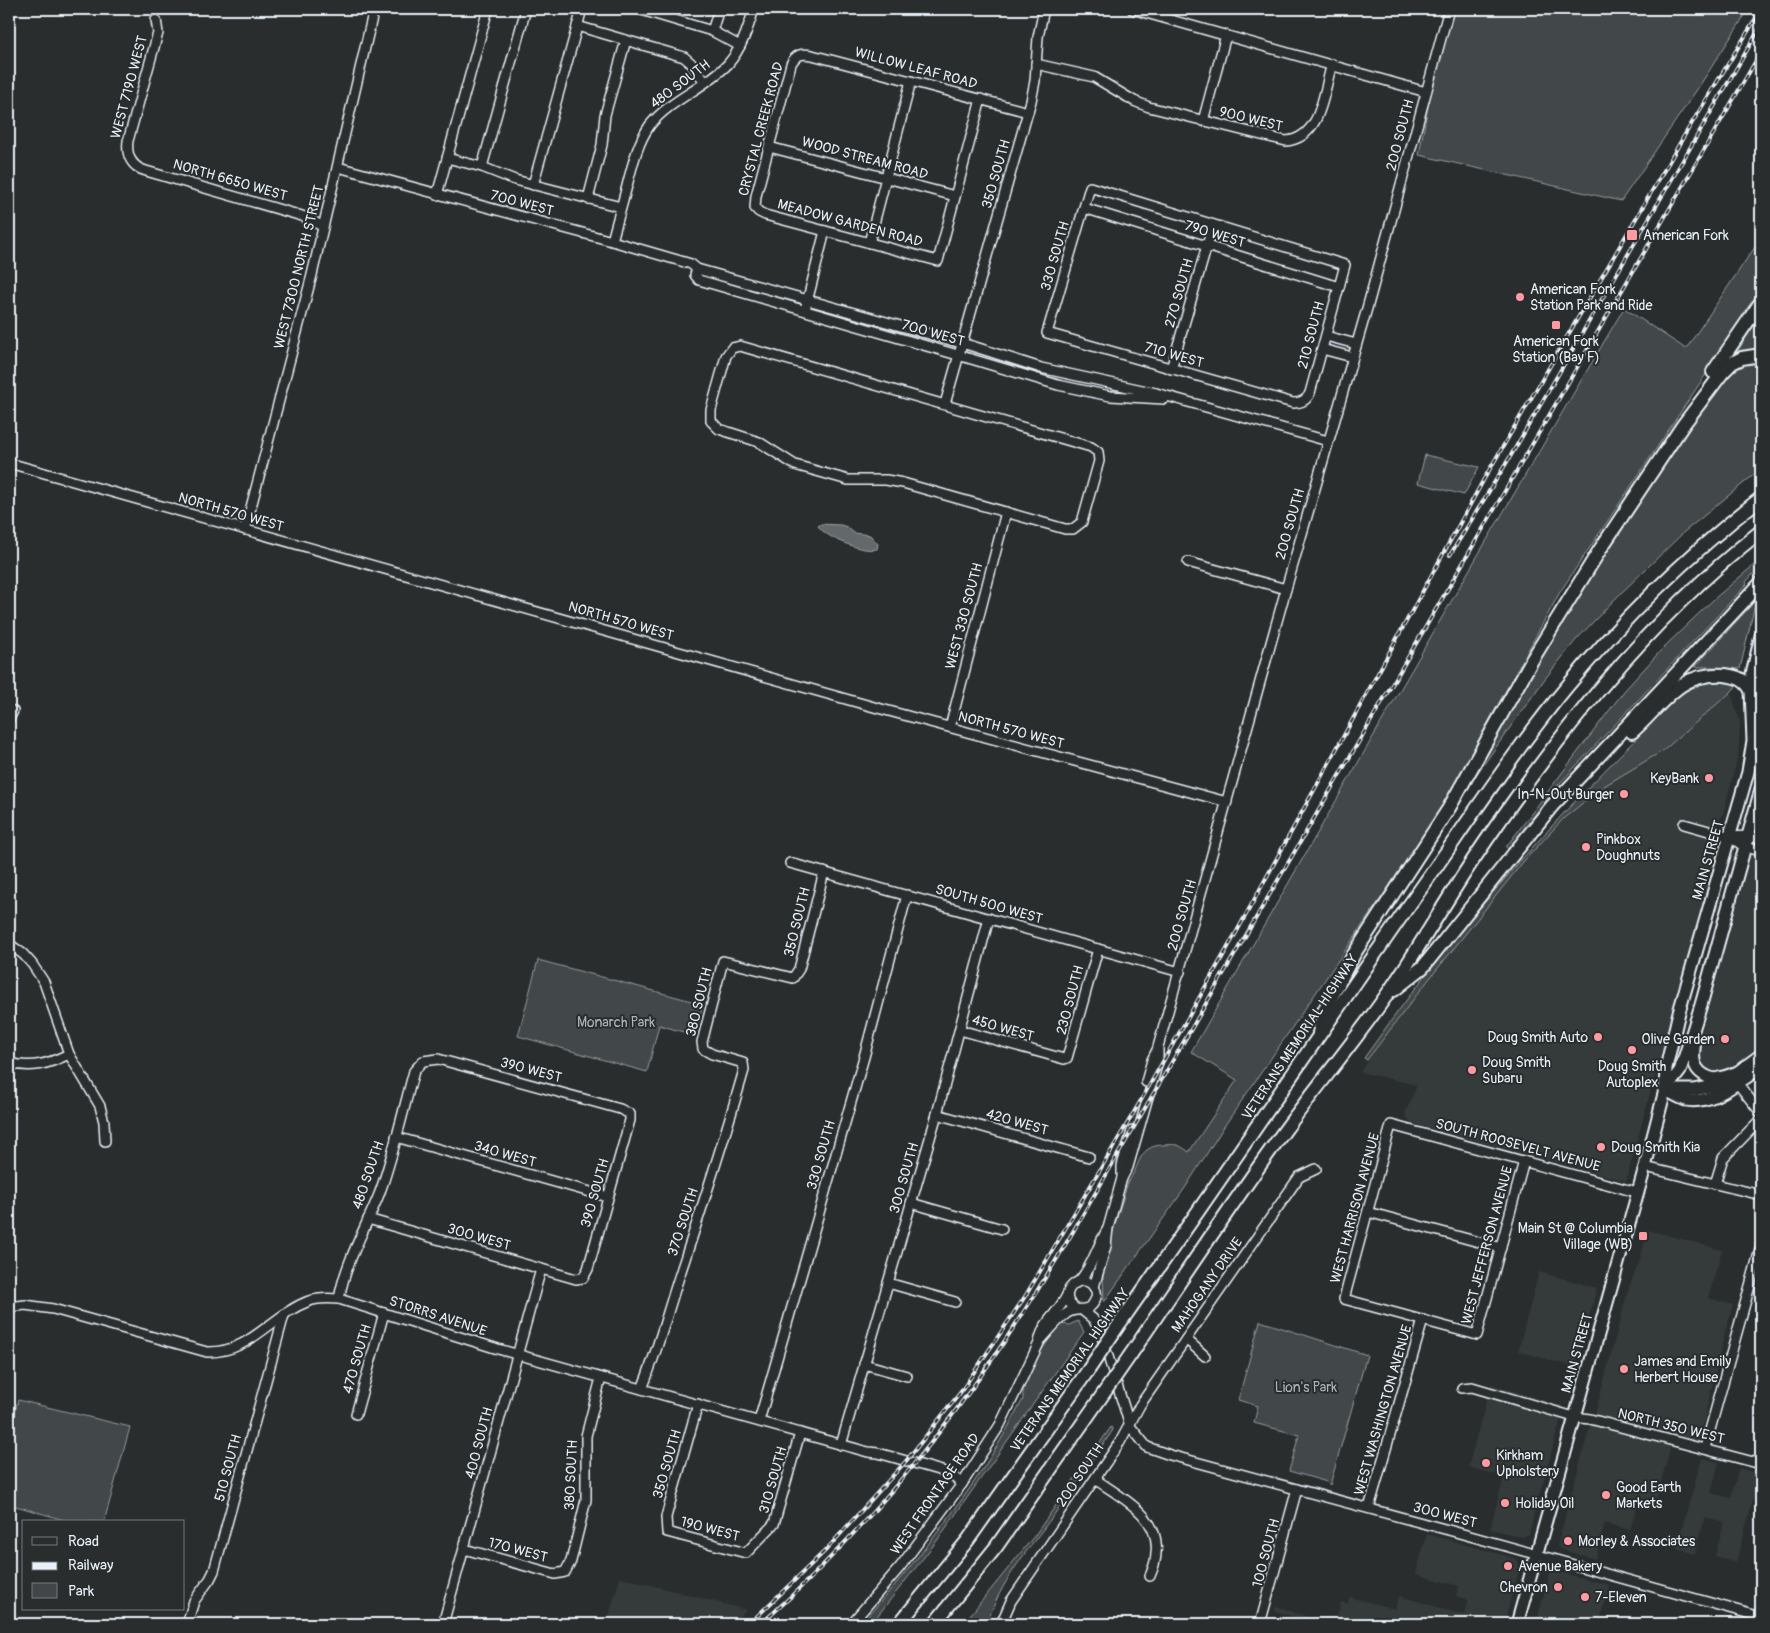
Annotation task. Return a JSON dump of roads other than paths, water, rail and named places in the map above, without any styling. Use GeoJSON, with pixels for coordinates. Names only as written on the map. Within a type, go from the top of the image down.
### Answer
{"type":"FeatureCollection","features":[{"type":"Feature","properties":{"kind":"highway"},"geometry":{"type":"LineString","coordinates":[[1318,1038],[1323,1013],[1354,954],[1450,808],[1513,694],[1580,582],[1683,425],[1712,374],[1761,302]]}},
{"type":"Feature","properties":{"kind":"highway"},"geometry":{"type":"LineString","coordinates":[[1683,425],[1727,367],[1742,358],[1761,355]]}},
{"type":"Feature","properties":{"kind":"highway","name":"VETERANS MEMORIAL HIGHWAY"},"geometry":{"type":"LineString","coordinates":[[899,1624],[968,1540],[1089,1369],[1500,776],[1565,688],[1612,634],[1666,580],[1710,540],[1761,498]]}},
{"type":"Feature","properties":{"kind":"highway"},"geometry":{"type":"LineString","coordinates":[[934,1624],[996,1547],[1285,1131],[1386,996],[1472,860],[1568,726],[1613,672],[1658,624],[1726,560],[1761,532]]}},
{"type":"Feature","properties":{"kind":"highway"},"geometry":{"type":"LineString","coordinates":[[1386,996],[1423,967],[1527,836],[1761,583]]}},
{"type":"Feature","properties":{"kind":"highway"},"geometry":{"type":"LineString","coordinates":[[1581,776],[1638,727],[1677,687],[1689,680],[1706,675],[1736,677],[1746,683],[1751,690]]}},
{"type":"Feature","properties":{"kind":"main road","name":"MAIN STREET"},"geometry":{"type":"LineString","coordinates":[[1517,1624],[1645,1167],[1665,1090],[1666,1068],[1679,1012],[1730,837],[1751,757],[1753,734],[1751,690],[1754,661],[1761,636]]}},
{"type":"Feature","properties":{"kind":"main road","name":"MAIN STREET"},"geometry":{"type":"LineString","coordinates":[[1665,1090],[1680,1071],[1701,1005],[1761,789]]}},
{"type":"Feature","properties":{"kind":"main road"},"geometry":{"type":"LineString","coordinates":[[1701,1005],[1701,1018],[1693,1054],[1699,1072],[1712,1079],[1736,1078],[1747,1076],[1761,1068]]}},
{"type":"Feature","properties":{"kind":"main road"},"geometry":{"type":"LineString","coordinates":[[1665,1090],[1685,1100],[1699,1100],[1724,1092],[1761,1055]]}},
{"type":"Feature","properties":{"kind":"street","name":"WEST 7300 NORTH STREET"},"geometry":{"type":"LineString","coordinates":[[244,530],[312,275],[374,9]]}},
{"type":"Feature","properties":{"kind":"street"},"geometry":{"type":"LineString","coordinates":[[437,195],[488,9]]}},
{"type":"Feature","properties":{"kind":"street"},"geometry":{"type":"LineString","coordinates":[[482,167],[526,9]]}},
{"type":"Feature","properties":{"kind":"street"},"geometry":{"type":"LineString","coordinates":[[533,184],[582,9]]}},
{"type":"Feature","properties":{"kind":"street"},"geometry":{"type":"LineString","coordinates":[[638,9],[670,13],[712,31],[740,46]]}},
{"type":"Feature","properties":{"kind":"street"},"geometry":{"type":"LineString","coordinates":[[712,31],[719,9]]}},
{"type":"Feature","properties":{"kind":"street","name":"480 SOUTH"},"geometry":{"type":"LineString","coordinates":[[612,241],[635,155],[649,126],[661,114],[728,63],[740,46],[754,9]]}},
{"type":"Feature","properties":{"kind":"street","name":"350 SOUTH"},"geometry":{"type":"LineString","coordinates":[[946,404],[1034,88],[1038,36],[1044,9]]}},
{"type":"Feature","properties":{"kind":"street"},"geometry":{"type":"LineString","coordinates":[[1132,9],[1426,92]]}},
{"type":"Feature","properties":{"kind":"street","name":"200 SOUTH"},"geometry":{"type":"LineString","coordinates":[[1094,1287],[1122,1178],[1128,1168],[1158,1062],[1158,1048],[1449,9]]}},
{"type":"Feature","properties":{"kind":"street","name":"WEST 7190 WEST"},"geometry":{"type":"LineString","coordinates":[[131,161],[127,151],[128,141],[158,32],[156,20]]}},
{"type":"Feature","properties":{"kind":"street"},"geometry":{"type":"LineString","coordinates":[[577,26],[684,57],[705,82]]}},
{"type":"Feature","properties":{"kind":"street","name":"900 WEST"},"geometry":{"type":"LineString","coordinates":[[1203,121],[1226,35]]}},
{"type":"Feature","properties":{"kind":"street"},"geometry":{"type":"LineString","coordinates":[[588,199],[602,145],[605,115],[626,40]]}},
{"type":"Feature","properties":{"kind":"street","name":"WILLOW LEAF ROAD"},"geometry":{"type":"LineString","coordinates":[[798,55],[812,55],[1028,112]]}},
{"type":"Feature","properties":{"kind":"street","name":"CRYSTAL CREEK ROAD"},"geometry":{"type":"LineString","coordinates":[[757,210],[755,202],[769,147],[791,64],[798,55]]}},
{"type":"Feature","properties":{"kind":"street","name":"900 WEST"},"geometry":{"type":"LineString","coordinates":[[1036,64],[1094,77],[1141,104],[1280,141],[1296,140],[1310,130],[1316,120],[1332,64]]}},
{"type":"Feature","properties":{"kind":"street"},"geometry":{"type":"LineString","coordinates":[[869,242],[912,81]]}},
{"type":"Feature","properties":{"kind":"street"},"geometry":{"type":"LineString","coordinates":[[955,196],[980,99]]}},
{"type":"Feature","properties":{"kind":"street","name":"WOOD STREAM ROAD"},"geometry":{"type":"LineString","coordinates":[[769,147],[955,196]]}},
{"type":"Feature","properties":{"kind":"street"},"geometry":{"type":"LineString","coordinates":[[447,158],[482,167],[515,180],[621,207]]}},
{"type":"Feature","properties":{"kind":"street","name":"NORTH 6650 WEST"},"geometry":{"type":"LineString","coordinates":[[131,161],[142,170],[294,213],[322,226]]}},
{"type":"Feature","properties":{"kind":"street","name":"700 WEST"},"geometry":{"type":"LineString","coordinates":[[338,167],[612,241],[691,264],[698,269],[1041,368],[1140,389],[1328,441]]}},
{"type":"Feature","properties":{"kind":"street","name":"330 SOUTH"},"geometry":{"type":"LineString","coordinates":[[1047,333],[1090,187]]}},
{"type":"Feature","properties":{"kind":"street","name":"790 WEST"},"geometry":{"type":"LineString","coordinates":[[1090,187],[1345,265]]}},
{"type":"Feature","properties":{"kind":"street","name":"MEADOW GARDEN ROAD"},"geometry":{"type":"LineString","coordinates":[[757,210],[765,215],[938,261],[955,196]]}},
{"type":"Feature","properties":{"kind":"street","name":"790 WEST"},"geometry":{"type":"LineString","coordinates":[[1084,208],[1339,287]]}},
{"type":"Feature","properties":{"kind":"street","name":"270 SOUTH"},"geometry":{"type":"LineString","coordinates":[[1171,368],[1213,225]]}},
{"type":"Feature","properties":{"kind":"street"},"geometry":{"type":"LineString","coordinates":[[804,311],[825,231]]}},
{"type":"Feature","properties":{"kind":"street","name":"210 SOUTH"},"geometry":{"type":"LineString","coordinates":[[1293,403],[1301,402],[1308,396],[1345,265]]}},
{"type":"Feature","properties":{"kind":"street","name":"700 WEST"},"geometry":{"type":"LineString","coordinates":[[698,269],[696,276],[699,280],[960,355],[1038,380],[1078,390],[1120,397],[1176,399]]}},
{"type":"Feature","properties":{"kind":"street","name":"710 WEST"},"geometry":{"type":"LineString","coordinates":[[1047,333],[1293,403]]}},
{"type":"Feature","properties":{"kind":"street"},"geometry":{"type":"LineString","coordinates":[[1326,336],[1356,344]]}},
{"type":"Feature","properties":{"kind":"street"},"geometry":{"type":"LineString","coordinates":[[740,346],[946,404],[1091,446],[1098,452],[1099,461],[1083,518],[1077,528],[1066,529],[904,483],[886,480],[848,480],[795,465],[759,442],[719,429],[713,424],[710,414],[726,356],[732,348],[740,346]]}},
{"type":"Feature","properties":{"kind":"street"},"geometry":{"type":"LineString","coordinates":[[1322,349],[1352,357]]}},
{"type":"Feature","properties":{"kind":"street","name":"NORTH 570 WEST"},"geometry":{"type":"LineString","coordinates":[[9,463],[950,727],[1227,802]]}},
{"type":"Feature","properties":{"kind":"street","name":"WEST 330 SOUTH"},"geometry":{"type":"LineString","coordinates":[[950,727],[1006,512]]}},
{"type":"Feature","properties":{"kind":"street"},"geometry":{"type":"LineString","coordinates":[[1188,562],[1286,589]]}},
{"type":"Feature","properties":{"kind":"street"},"geometry":{"type":"LineString","coordinates":[[1684,824],[1747,841],[1761,839]]}},
{"type":"Feature","properties":{"kind":"street"},"geometry":{"type":"LineString","coordinates":[[1747,841],[1761,851]]}},
{"type":"Feature","properties":{"kind":"street","name":"SOUTH 500 WEST"},"geometry":{"type":"LineString","coordinates":[[790,863],[1180,972]]}},
{"type":"Feature","properties":{"kind":"street","name":"350 SOUTH"},"geometry":{"type":"LineString","coordinates":[[723,961],[793,978],[799,969],[824,872]]}},
{"type":"Feature","properties":{"kind":"street","name":"330 SOUTH"},"geometry":{"type":"LineString","coordinates":[[758,1422],[864,1057],[907,895]]}},
{"type":"Feature","properties":{"kind":"street","name":"300 SOUTH"},"geometry":{"type":"LineString","coordinates":[[840,1445],[937,1114],[989,918]]}},
{"type":"Feature","properties":{"kind":"street"},"geometry":{"type":"LineString","coordinates":[[9,944],[23,954],[44,982],[69,1054],[100,1106],[104,1122],[105,1141]]}},
{"type":"Feature","properties":{"kind":"street","name":"230 SOUTH"},"geometry":{"type":"LineString","coordinates":[[1067,1058],[1098,949]]}},
{"type":"Feature","properties":{"kind":"street","name":"380 SOUTH"},"geometry":{"type":"LineString","coordinates":[[723,961],[702,1042],[703,1049],[712,1054],[743,1063]]}},
{"type":"Feature","properties":{"kind":"street","name":"450 WEST"},"geometry":{"type":"LineString","coordinates":[[960,1030],[1064,1059],[1067,1058]]}},
{"type":"Feature","properties":{"kind":"street"},"geometry":{"type":"LineString","coordinates":[[9,1063],[33,1067],[50,1063],[69,1054]]}},
{"type":"Feature","properties":{"kind":"street","name":"390 WEST"},"geometry":{"type":"LineString","coordinates":[[423,1061],[438,1059],[620,1109],[630,1114]]}},
{"type":"Feature","properties":{"kind":"street","name":"480 SOUTH"},"geometry":{"type":"LineString","coordinates":[[339,1299],[342,1278],[348,1262],[382,1186],[414,1070],[423,1061]]}},
{"type":"Feature","properties":{"kind":"street","name":"370 SOUTH"},"geometry":{"type":"LineString","coordinates":[[642,1389],[662,1337],[674,1293],[725,1136],[744,1070],[743,1063]]}},
{"type":"Feature","properties":{"kind":"street"},"geometry":{"type":"LineString","coordinates":[[1736,1078],[1761,1113]]}},
{"type":"Feature","properties":{"kind":"street","name":"390 SOUTH"},"geometry":{"type":"LineString","coordinates":[[583,1278],[588,1269],[630,1120],[630,1114]]}},
{"type":"Feature","properties":{"kind":"street","name":"420 WEST"},"geometry":{"type":"LineString","coordinates":[[937,1114],[1089,1157]]}},
{"type":"Feature","properties":{"kind":"street"},"geometry":{"type":"LineString","coordinates":[[1715,1184],[1723,1158],[1761,1120]]}},
{"type":"Feature","properties":{"kind":"street","name":"SOUTH ROOSEVELT AVENUE"},"geometry":{"type":"LineString","coordinates":[[1392,1125],[1638,1192]]}},
{"type":"Feature","properties":{"kind":"street","name":"WEST HARRISON AVENUE"},"geometry":{"type":"LineString","coordinates":[[1392,1125],[1344,1299],[1423,1320]]}},
{"type":"Feature","properties":{"kind":"street","name":"340 WEST"},"geometry":{"type":"LineString","coordinates":[[396,1137],[608,1197]]}},
{"type":"Feature","properties":{"kind":"street","name":"WEST JEFFERSON AVENUE"},"geometry":{"type":"LineString","coordinates":[[1423,1320],[1477,1335],[1524,1161]]}},
{"type":"Feature","properties":{"kind":"street"},"geometry":{"type":"LineString","coordinates":[[1645,1167],[1761,1195]]}},
{"type":"Feature","properties":{"kind":"street","name":"MAHOGANY DRIVE"},"geometry":{"type":"LineString","coordinates":[[1130,1426],[1140,1405],[1299,1177],[1316,1169]]}},
{"type":"Feature","properties":{"kind":"street"},"geometry":{"type":"LineString","coordinates":[[911,1203],[1002,1229]]}},
{"type":"Feature","properties":{"kind":"street"},"geometry":{"type":"LineString","coordinates":[[1368,1212],[1501,1248]]}},
{"type":"Feature","properties":{"kind":"street","name":"300 WEST"},"geometry":{"type":"LineString","coordinates":[[368,1219],[576,1279],[583,1278]]}},
{"type":"Feature","properties":{"kind":"street","name":"200 SOUTH"},"geometry":{"type":"LineString","coordinates":[[1079,1281],[1092,1265],[1099,1243],[1108,1228]]}},
{"type":"Feature","properties":{"kind":"street"},"geometry":{"type":"LineString","coordinates":[[1705,1448],[1761,1246]]}},
{"type":"Feature","properties":{"kind":"street","name":"400 SOUTH"},"geometry":{"type":"LineString","coordinates":[[443,1624],[541,1269]]}},
{"type":"Feature","properties":{"kind":"street"},"geometry":{"type":"LineString","coordinates":[[1080,1310],[1091,1307],[1097,1296],[1094,1287],[1086,1281],[1079,1281],[1073,1284],[1067,1295],[1069,1302],[1072,1307],[1093,1319],[1100,1331],[1130,1426]]}},
{"type":"Feature","properties":{"kind":"street"},"geometry":{"type":"LineString","coordinates":[[888,1283],[955,1302]]}},
{"type":"Feature","properties":{"kind":"street","name":"WEST FRONTAGE ROAD"},"geometry":{"type":"LineString","coordinates":[[852,1624],[900,1567],[962,1484],[1000,1425],[1039,1342],[1041,1331],[1064,1302],[1067,1295]]}},
{"type":"Feature","properties":{"kind":"street","name":"STORRS AVENUE"},"geometry":{"type":"LineString","coordinates":[[9,1307],[25,1305],[54,1309],[207,1352],[220,1352],[232,1349],[245,1342],[284,1315],[311,1300],[323,1298],[339,1299],[601,1378],[840,1445],[878,1453],[949,1473],[962,1484]]}},
{"type":"Feature","properties":{"kind":"street"},"geometry":{"type":"LineString","coordinates":[[1095,1302],[1101,1324],[1100,1331]]}},
{"type":"Feature","properties":{"kind":"street","name":"WEST FRONTAGE ROAD"},"geometry":{"type":"LineString","coordinates":[[1039,1342],[1061,1317],[1068,1312],[1080,1310]]}},
{"type":"Feature","properties":{"kind":"street","name":"470 SOUTH"},"geometry":{"type":"LineString","coordinates":[[356,1414],[384,1313]]}},
{"type":"Feature","properties":{"kind":"street","name":"510 SOUTH"},"geometry":{"type":"LineString","coordinates":[[187,1624],[194,1601],[214,1571],[284,1315]]}},
{"type":"Feature","properties":{"kind":"street","name":"WEST WASHINGTON AVENUE"},"geometry":{"type":"LineString","coordinates":[[1369,1508],[1423,1320]]}},
{"type":"Feature","properties":{"kind":"street"},"geometry":{"type":"LineString","coordinates":[[1186,1339],[1205,1356]]}},
{"type":"Feature","properties":{"kind":"street"},"geometry":{"type":"LineString","coordinates":[[864,1364],[907,1376]]}},
{"type":"Feature","properties":{"kind":"street","name":"380 SOUTH"},"geometry":{"type":"LineString","coordinates":[[565,1572],[571,1561],[584,1510],[586,1436],[601,1378]]}},
{"type":"Feature","properties":{"kind":"street","name":"NORTH 350 WEST"},"geometry":{"type":"LineString","coordinates":[[1462,1388],[1472,1387],[1574,1417],[1590,1419],[1761,1464]]}},
{"type":"Feature","properties":{"kind":"street","name":"350 SOUTH"},"geometry":{"type":"LineString","coordinates":[[667,1532],[666,1517],[698,1404]]}},
{"type":"Feature","properties":{"kind":"street","name":"200 SOUTH"},"geometry":{"type":"LineString","coordinates":[[1001,1624],[1011,1600],[1130,1426]]}},
{"type":"Feature","properties":{"kind":"street","name":"300 WEST"},"geometry":{"type":"LineString","coordinates":[[1130,1426],[1147,1447],[1170,1455],[1761,1616]]}},
{"type":"Feature","properties":{"kind":"street","name":"310 SOUTH"},"geometry":{"type":"LineString","coordinates":[[746,1553],[774,1524],[800,1433]]}},
{"type":"Feature","properties":{"kind":"street"},"geometry":{"type":"LineString","coordinates":[[1095,1479],[1141,1512],[1152,1527],[1157,1552],[1150,1576]]}},
{"type":"Feature","properties":{"kind":"street","name":"100 SOUTH"},"geometry":{"type":"LineString","coordinates":[[1260,1624],[1297,1489]]}},
{"type":"Feature","properties":{"kind":"street","name":"190 WEST"},"geometry":{"type":"LineString","coordinates":[[667,1532],[746,1553]]}},
{"type":"Feature","properties":{"kind":"street","name":"170 WEST"},"geometry":{"type":"LineString","coordinates":[[464,1549],[555,1574],[565,1572]]}},
{"type":"Feature","properties":{"kind":"railway"},"geometry":{"type":"LineString","coordinates":[[749,1624],[826,1550],[906,1461],[960,1393],[1026,1295],[1140,1102],[1236,933],[1484,479],[1684,136],[1761,10]]}},
{"type":"Feature","properties":{"kind":"railway"},"geometry":{"type":"LineString","coordinates":[[1450,555],[1510,457],[1761,26]]}},
{"type":"Feature","properties":{"kind":"railway"},"geometry":{"type":"LineString","coordinates":[[761,1624],[808,1581],[892,1490],[968,1393],[1038,1290],[1761,52]]}},
{"type":"Feature","properties":{"kind":"place","name":"American Fork"},"geometry":{"type":"Point","coordinates":[1632,235]}},
{"type":"Feature","properties":{"kind":"place","name":"American Fork Station Park and Ride"},"geometry":{"type":"Point","coordinates":[1520,297]}},
{"type":"Feature","properties":{"kind":"place","name":"American Fork Station (Bay F)"},"geometry":{"type":"Point","coordinates":[1556,325]}},
{"type":"Feature","properties":{"kind":"place","name":"KeyBank"},"geometry":{"type":"Point","coordinates":[1709,778]}},
{"type":"Feature","properties":{"kind":"place","name":"In-N-Out Burger"},"geometry":{"type":"Point","coordinates":[1624,794]}},
{"type":"Feature","properties":{"kind":"place","name":"Pinkbox Doughnuts"},"geometry":{"type":"Point","coordinates":[1586,847]}},
{"type":"Feature","properties":{"kind":"place","name":"Doug Smith Auto"},"geometry":{"type":"Point","coordinates":[1598,1037]}},
{"type":"Feature","properties":{"kind":"place","name":"Olive Garden"},"geometry":{"type":"Point","coordinates":[1725,1039]}},
{"type":"Feature","properties":{"kind":"place","name":"Doug Smith Autoplex"},"geometry":{"type":"Point","coordinates":[1632,1050]}},
{"type":"Feature","properties":{"kind":"place","name":"Doug Smith Subaru"},"geometry":{"type":"Point","coordinates":[1472,1070]}},
{"type":"Feature","properties":{"kind":"place","name":"Doug Smith Kia"},"geometry":{"type":"Point","coordinates":[1601,1147]}},
{"type":"Feature","properties":{"kind":"place","name":"Main St @ Columbia Village (WB)"},"geometry":{"type":"Point","coordinates":[1643,1236]}},
{"type":"Feature","properties":{"kind":"place","name":"James and Emily Herbert House"},"geometry":{"type":"Point","coordinates":[1624,1369]}},
{"type":"Feature","properties":{"kind":"place","name":"Kirkham Upholstery"},"geometry":{"type":"Point","coordinates":[1486,1463]}},
{"type":"Feature","properties":{"kind":"place","name":"Good Earth Markets"},"geometry":{"type":"Point","coordinates":[1606,1495]}},
{"type":"Feature","properties":{"kind":"place","name":"Holiday Oil"},"geometry":{"type":"Point","coordinates":[1505,1503]}},
{"type":"Feature","properties":{"kind":"place","name":"Morley & Associates"},"geometry":{"type":"Point","coordinates":[1568,1541]}},
{"type":"Feature","properties":{"kind":"place","name":"Avenue Bakery"},"geometry":{"type":"Point","coordinates":[1508,1566]}},
{"type":"Feature","properties":{"kind":"place","name":"Chevron"},"geometry":{"type":"Point","coordinates":[1558,1587]}},
{"type":"Feature","properties":{"kind":"place","name":"7-Eleven"},"geometry":{"type":"Point","coordinates":[1585,1597]}},
{"type":"Feature","properties":{"kind":"park label","name":"Monarch Park"},"geometry":{"type":"Point","coordinates":[616,1022]}},
{"type":"Feature","properties":{"kind":"park label","name":"Lion's Park"},"geometry":{"type":"Point","coordinates":[1306,1387]}}]}
